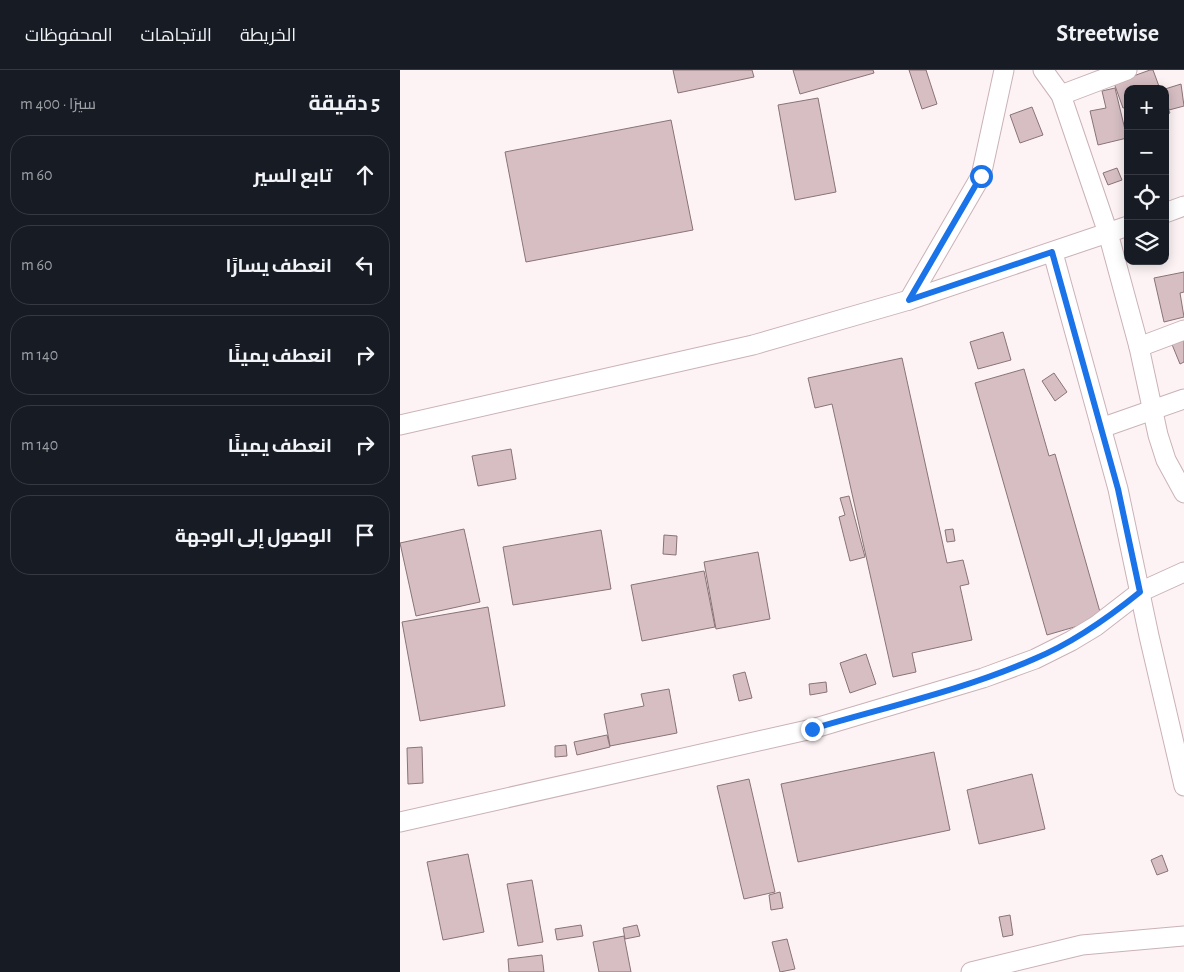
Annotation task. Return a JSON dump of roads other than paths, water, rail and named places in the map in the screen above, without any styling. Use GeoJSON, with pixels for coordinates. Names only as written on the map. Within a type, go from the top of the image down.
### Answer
{"type":"FeatureCollection","features":[{"type":"Feature","properties":{"kind":"street"},"geometry":{"type":"LineString","coordinates":[[909,300],[981,176],[1004,70]]}},
{"type":"Feature","properties":{"kind":"street"},"geometry":{"type":"LineString","coordinates":[[1043,70],[1061,95],[1108,233],[1138,347],[1151,410],[1166,460],[1184,493]]}},
{"type":"Feature","properties":{"kind":"street"},"geometry":{"type":"LineString","coordinates":[[1061,95],[1127,70]]}},
{"type":"Feature","properties":{"kind":"street"},"geometry":{"type":"LineString","coordinates":[[1169,212],[1184,206]]}},
{"type":"Feature","properties":{"kind":"street"},"geometry":{"type":"LineString","coordinates":[[400,425],[753,345],[909,300],[1124,227]]}},
{"type":"Feature","properties":{"kind":"street"},"geometry":{"type":"LineString","coordinates":[[1052,252],[1118,489],[1183,780]]}},
{"type":"Feature","properties":{"kind":"street"},"geometry":{"type":"LineString","coordinates":[[1138,347],[1184,330]]}},
{"type":"Feature","properties":{"kind":"street"},"geometry":{"type":"LineString","coordinates":[[1101,428],[1184,399]]}},
{"type":"Feature","properties":{"kind":"street"},"geometry":{"type":"LineString","coordinates":[[400,822],[812,729],[983,678],[1035,659],[1071,641],[1112,614],[1140,592],[1184,572]]}},
{"type":"Feature","properties":{"kind":"street"},"geometry":{"type":"LineString","coordinates":[[971,972],[1082,945],[1184,936]]}}]}
